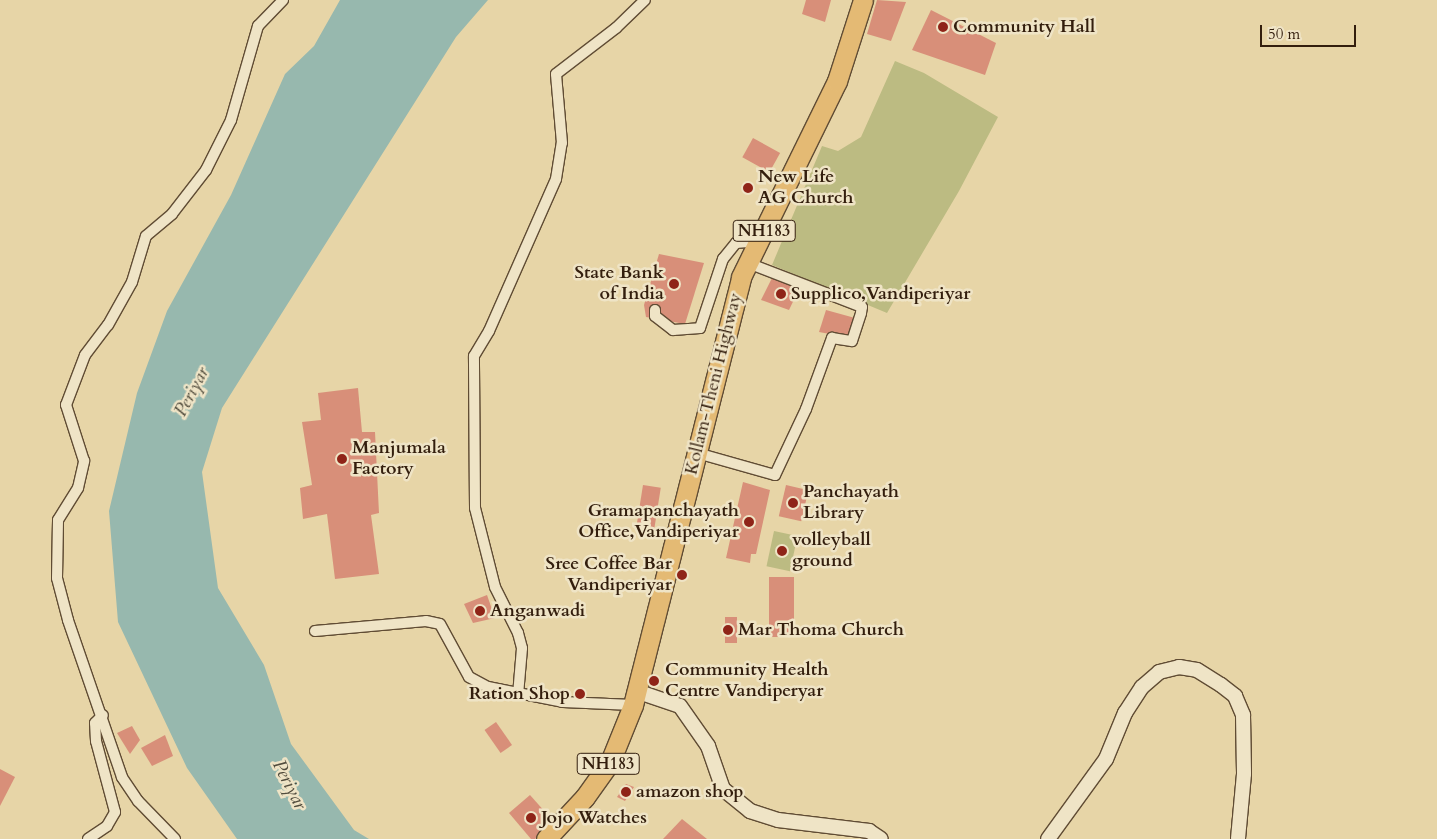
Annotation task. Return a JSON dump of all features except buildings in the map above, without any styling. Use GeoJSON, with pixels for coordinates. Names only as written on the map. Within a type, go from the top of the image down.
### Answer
{"type":"FeatureCollection","features":[{"type":"Feature","properties":{"kind":"highway","name":"Kollam-Theni Highway"},"geometry":{"type":"LineString","coordinates":[[546,839],[557,833],[610,762],[635,698],[741,278],[837,81],[863,0]]}},
{"type":"Feature","properties":{"kind":"street"},"geometry":{"type":"LineString","coordinates":[[175,839],[138,801],[122,778],[103,715],[68,620],[58,578],[58,520],[78,488],[84,461],[66,405],[85,355],[108,325],[132,282],[146,236],[172,214],[206,170],[231,120],[258,26],[283,0]]}},
{"type":"Feature","properties":{"kind":"street"},"geometry":{"type":"LineString","coordinates":[[518,695],[522,648],[495,587],[475,508],[474,356],[489,331],[556,179],[562,143],[556,74],[616,28],[645,0]]}},
{"type":"Feature","properties":{"kind":"street"},"geometry":{"type":"LineString","coordinates":[[655,310],[654,316],[673,330],[700,328],[724,259],[736,243],[759,241]]}},
{"type":"Feature","properties":{"kind":"street"},"geometry":{"type":"LineString","coordinates":[[697,453],[775,475],[806,409],[832,338],[852,341],[861,313],[862,307],[748,263]]}},
{"type":"Feature","properties":{"kind":"street"},"geometry":{"type":"LineString","coordinates":[[315,631],[426,621],[440,624],[469,677],[488,687],[518,695],[563,702],[635,698],[680,706],[708,746],[723,789],[750,811],[778,820],[869,831],[881,839]]}},
{"type":"Feature","properties":{"kind":"street"},"geometry":{"type":"LineString","coordinates":[[1048,839],[1106,759],[1125,713],[1142,687],[1159,672],[1179,666],[1196,670],[1221,685],[1235,696],[1243,715],[1244,774],[1238,839]]}},
{"type":"Feature","properties":{"kind":"street"},"geometry":{"type":"LineString","coordinates":[[88,839],[107,826],[115,812],[96,741],[95,723],[103,715]]}},
{"type":"Feature","properties":{"kind":"shaded area"},"geometry":{"type":"Polygon","coordinates":[[[895,61],[924,73],[998,117],[959,191],[887,313],[772,265],[822,146],[838,151],[861,137],[895,61]]]}},
{"type":"Feature","properties":{"kind":"shaded area","name":"volleyball ground"},"geometry":{"type":"Polygon","coordinates":[[[774,531],[797,536],[790,571],[767,566],[774,531]]]}},
{"type":"Feature","properties":{"kind":"water","name":"Periyar"},"geometry":{"type":"Polygon","coordinates":[[[340,0],[488,0],[456,37],[222,408],[202,472],[218,588],[264,665],[291,744],[354,830],[369,839],[237,839],[187,768],[118,622],[109,511],[137,393],[167,311],[231,195],[285,74],[314,46],[340,0]]]}},
{"type":"Feature","properties":{"kind":"place","name":"Community Hall"},"geometry":{"type":"Point","coordinates":[943,27]}},
{"type":"Feature","properties":{"kind":"place","name":"New Life AG Church"},"geometry":{"type":"Point","coordinates":[748,188]}},
{"type":"Feature","properties":{"kind":"place","name":"State Bank of India"},"geometry":{"type":"Point","coordinates":[674,284]}},
{"type":"Feature","properties":{"kind":"place","name":"Supplico,Vandiperiyar"},"geometry":{"type":"Point","coordinates":[781,294]}},
{"type":"Feature","properties":{"kind":"place","name":"Manjumala Factory"},"geometry":{"type":"Point","coordinates":[342,459]}},
{"type":"Feature","properties":{"kind":"place","name":"Panchayath Library"},"geometry":{"type":"Point","coordinates":[793,503]}},
{"type":"Feature","properties":{"kind":"place","name":"Gramapanchayath Office,Vandiperiyar"},"geometry":{"type":"Point","coordinates":[749,522]}},
{"type":"Feature","properties":{"kind":"place","name":"volleyball ground"},"geometry":{"type":"Point","coordinates":[782,551]}},
{"type":"Feature","properties":{"kind":"place","name":"Sree Coffee Bar Vandiperiyar"},"geometry":{"type":"Point","coordinates":[682,575]}},
{"type":"Feature","properties":{"kind":"place","name":"Anganwadi"},"geometry":{"type":"Point","coordinates":[480,611]}},
{"type":"Feature","properties":{"kind":"place","name":"Mar Thoma Church"},"geometry":{"type":"Point","coordinates":[728,630]}},
{"type":"Feature","properties":{"kind":"place","name":"Community Health Centre Vandiperyar"},"geometry":{"type":"Point","coordinates":[654,681]}},
{"type":"Feature","properties":{"kind":"place","name":"Ration Shop"},"geometry":{"type":"Point","coordinates":[580,694]}},
{"type":"Feature","properties":{"kind":"place","name":"amazon shop"},"geometry":{"type":"Point","coordinates":[626,792]}},
{"type":"Feature","properties":{"kind":"place","name":"Jojo Watches"},"geometry":{"type":"Point","coordinates":[531,818]}}]}
